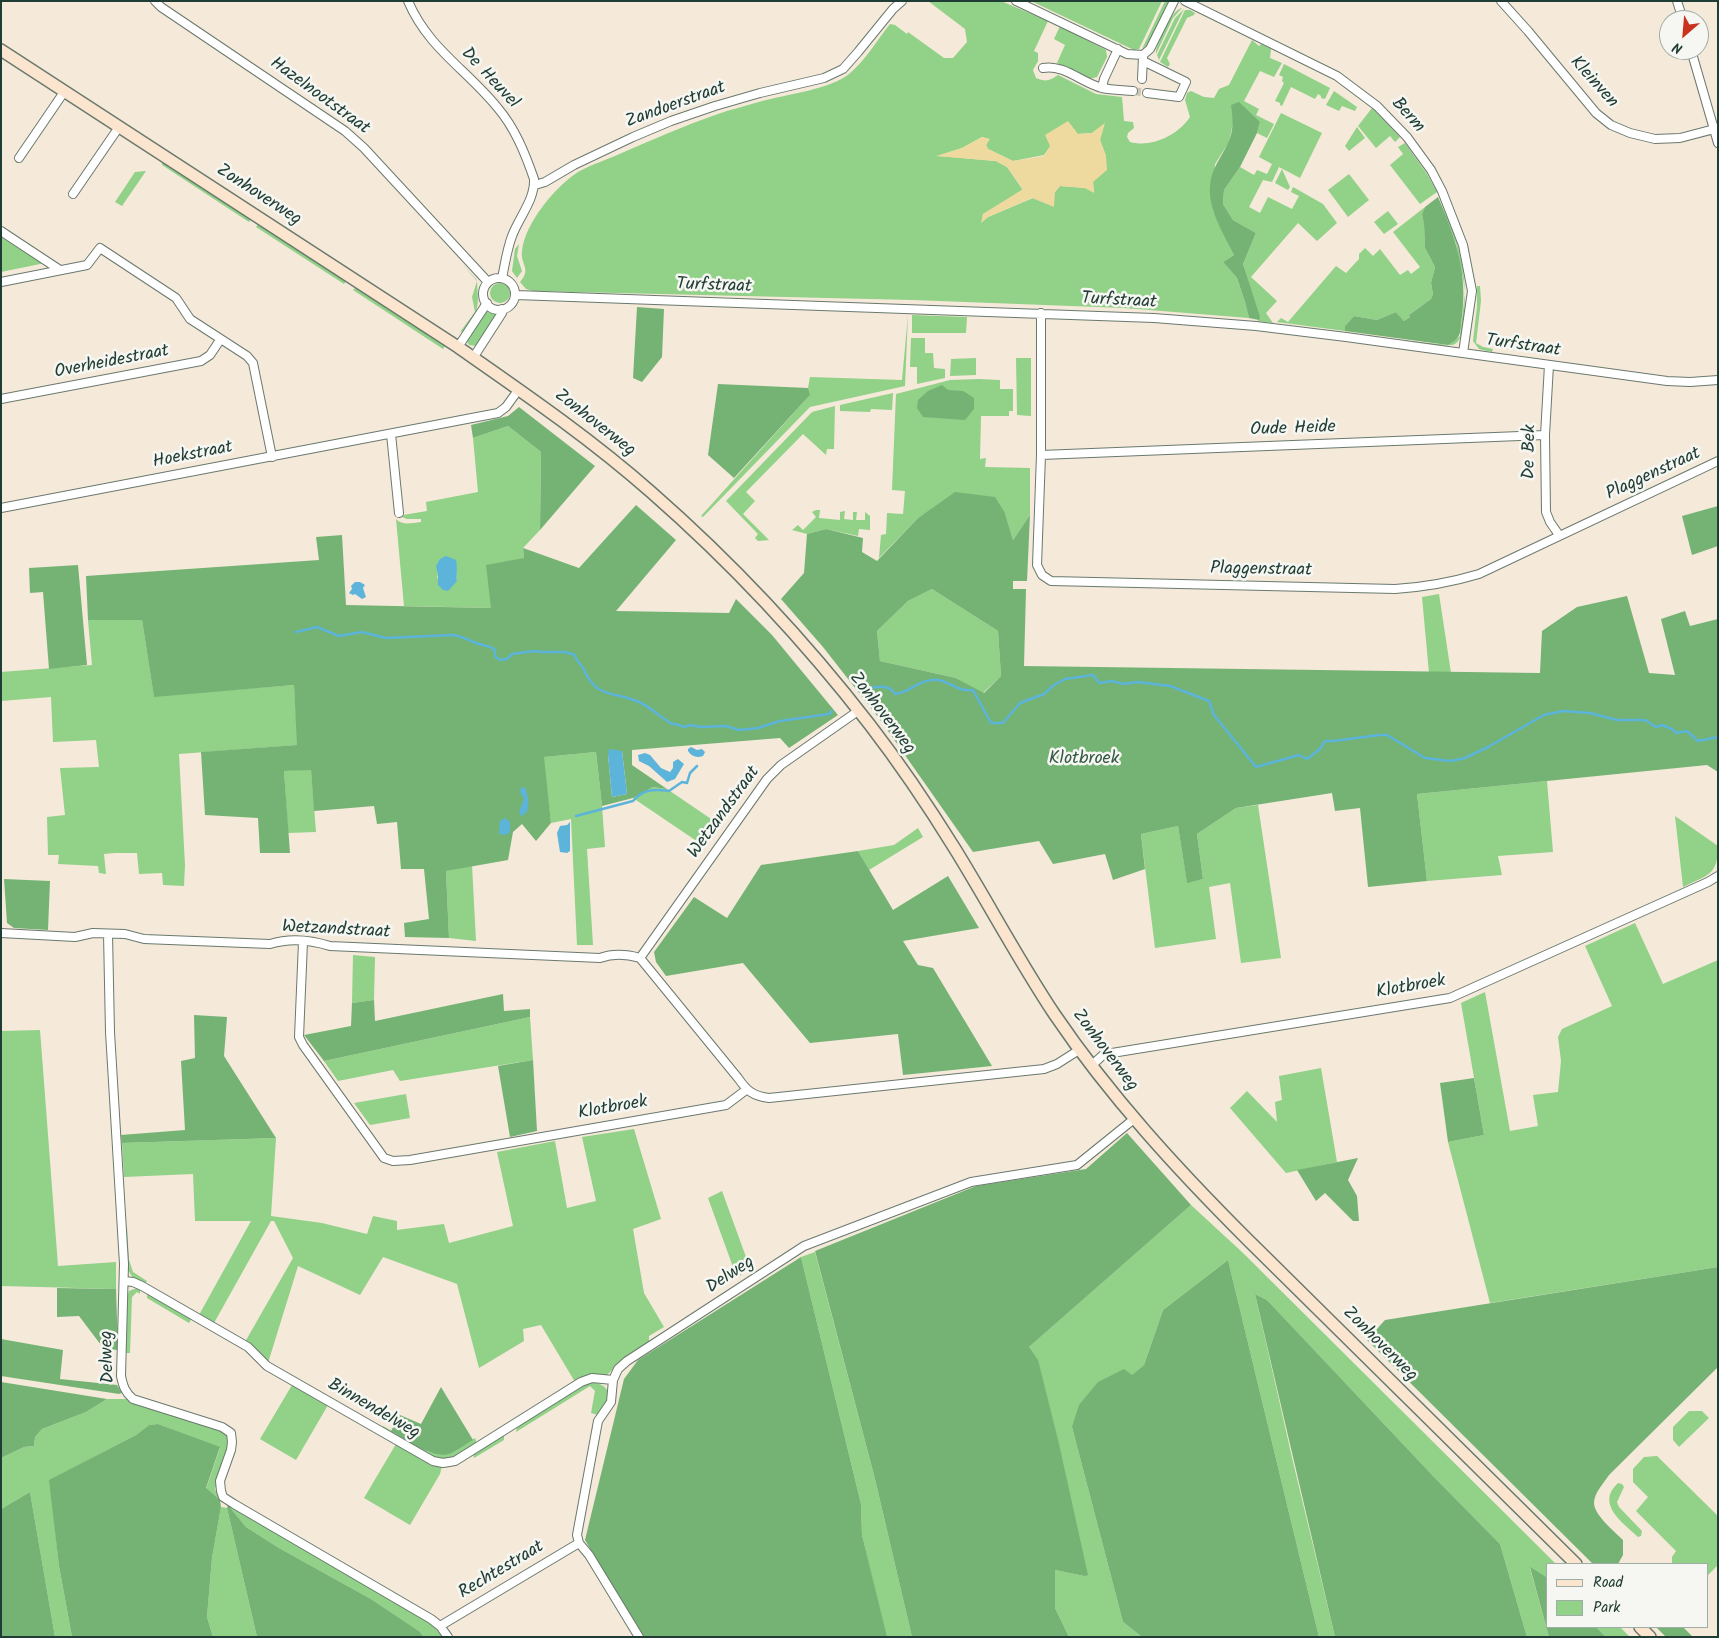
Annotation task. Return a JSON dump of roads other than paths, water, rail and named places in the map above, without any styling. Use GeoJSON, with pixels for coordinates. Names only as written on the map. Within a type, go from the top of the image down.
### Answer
{"type":"FeatureCollection","features":[{"type":"Feature","properties":{"kind":"street","name":"Hazelnootstraat"},"geometry":{"type":"LineString","coordinates":[[155,1],[161,7],[345,131],[364,148],[488,282]]}},
{"type":"Feature","properties":{"kind":"street","name":"De Heuvel"},"geometry":{"type":"LineString","coordinates":[[408,1],[427,36],[481,89],[509,122],[531,169],[535,185]]}},
{"type":"Feature","properties":{"kind":"street","name":"Zandoerstraat"},"geometry":{"type":"LineString","coordinates":[[535,185],[545,182],[633,137],[671,121],[760,93],[824,78],[843,69],[893,9],[902,1]]}},
{"type":"Feature","properties":{"kind":"street"},"geometry":{"type":"LineString","coordinates":[[1016,1],[1118,49],[1143,58],[1186,82],[1179,97],[1147,93]]}},
{"type":"Feature","properties":{"kind":"street"},"geometry":{"type":"LineString","coordinates":[[1142,79],[1143,58],[1150,50],[1174,1]]}},
{"type":"Feature","properties":{"kind":"street","name":"Berm"},"geometry":{"type":"LineString","coordinates":[[1185,1],[1337,76],[1377,106],[1407,137],[1431,170],[1442,191],[1464,245],[1472,291],[1463,353]]}},
{"type":"Feature","properties":{"kind":"street","name":"Kleinven"},"geometry":{"type":"LineString","coordinates":[[1501,1],[1596,113],[1612,125],[1630,134],[1654,139],[1680,138],[1716,128]]}},
{"type":"Feature","properties":{"kind":"street"},"geometry":{"type":"LineString","coordinates":[[1102,88],[1118,49]]}},
{"type":"Feature","properties":{"kind":"street","name":"Zonhoverweg"},"geometry":{"type":"LineString","coordinates":[[1,50],[458,347],[519,389],[606,454],[700,537],[766,603],[858,710],[955,848],[1010,944],[1053,1012],[1079,1050],[1134,1119],[1247,1239],[1575,1563]]}},
{"type":"Feature","properties":{"kind":"street"},"geometry":{"type":"LineString","coordinates":[[1694,60],[1716,128],[1718,143]]}},
{"type":"Feature","properties":{"kind":"street"},"geometry":{"type":"LineString","coordinates":[[1043,68],[1057,69],[1102,88],[1133,91]]}},
{"type":"Feature","properties":{"kind":"street"},"geometry":{"type":"LineString","coordinates":[[19,158],[64,92]]}},
{"type":"Feature","properties":{"kind":"street"},"geometry":{"type":"LineString","coordinates":[[73,194],[119,127]]}},
{"type":"Feature","properties":{"kind":"street"},"geometry":{"type":"LineString","coordinates":[[502,278],[512,237],[535,185]]}},
{"type":"Feature","properties":{"kind":"street"},"geometry":{"type":"LineString","coordinates":[[1,231],[60,270]]}},
{"type":"Feature","properties":{"kind":"street"},"geometry":{"type":"LineString","coordinates":[[1,282],[87,265],[100,248],[176,298],[190,319],[247,356],[253,363],[272,456]]}},
{"type":"Feature","properties":{"kind":"street"},"geometry":{"type":"LineString","coordinates":[[495,278],[502,278],[509,280],[514,286],[516,295],[512,303],[502,309],[494,308],[486,303],[484,290],[488,282],[495,278]]}},
{"type":"Feature","properties":{"kind":"street","name":"Turfstraat"},"geometry":{"type":"LineString","coordinates":[[516,295],[1154,318],[1256,326],[1667,381],[1718,380]]}},
{"type":"Feature","properties":{"kind":"street"},"geometry":{"type":"LineString","coordinates":[[458,347],[486,303]]}},
{"type":"Feature","properties":{"kind":"street"},"geometry":{"type":"LineString","coordinates":[[473,358],[502,313],[502,309]]}},
{"type":"Feature","properties":{"kind":"street","name":"Plaggenstraat"},"geometry":{"type":"LineString","coordinates":[[1041,313],[1041,455],[1037,565],[1042,575],[1051,582],[1395,589],[1427,587],[1479,574],[1718,462]]}},
{"type":"Feature","properties":{"kind":"street","name":"Overheidestraat"},"geometry":{"type":"LineString","coordinates":[[1,399],[201,361],[210,355],[220,340]]}},
{"type":"Feature","properties":{"kind":"street","name":"De Bek"},"geometry":{"type":"LineString","coordinates":[[1549,365],[1546,434],[1546,512],[1559,535]]}},
{"type":"Feature","properties":{"kind":"street","name":"Hoekstraat"},"geometry":{"type":"LineString","coordinates":[[1,508],[498,413],[506,407],[519,389]]}},
{"type":"Feature","properties":{"kind":"street"},"geometry":{"type":"LineString","coordinates":[[391,434],[399,513]]}},
{"type":"Feature","properties":{"kind":"street","name":"Oude Heide"},"geometry":{"type":"LineString","coordinates":[[1041,455],[1546,434]]}},
{"type":"Feature","properties":{"kind":"street","name":"Wetzandstraat"},"geometry":{"type":"LineString","coordinates":[[1,933],[75,937],[93,933],[125,934],[144,939],[270,944],[283,940],[317,942],[330,946],[600,958],[610,954],[626,954],[640,958],[767,778],[781,765],[858,710]]}},
{"type":"Feature","properties":{"kind":"street","name":"Klotbroek"},"geometry":{"type":"LineString","coordinates":[[1092,1066],[1103,1055],[1112,1053],[1450,998],[1718,876]]}},
{"type":"Feature","properties":{"kind":"street","name":"Delweg"},"geometry":{"type":"LineString","coordinates":[[108,934],[110,1032],[124,1281],[121,1376],[124,1388],[134,1398],[222,1426],[231,1433],[232,1442],[220,1481],[220,1491],[223,1497],[440,1626],[448,1637]]}},
{"type":"Feature","properties":{"kind":"street","name":"Klotbroek"},"geometry":{"type":"LineString","coordinates":[[303,942],[300,1037],[303,1045],[384,1158],[393,1161],[410,1160],[726,1105],[746,1090]]}},
{"type":"Feature","properties":{"kind":"street"},"geometry":{"type":"LineString","coordinates":[[640,958],[746,1090],[759,1097],[769,1098],[1044,1069],[1050,1068],[1079,1050]]}},
{"type":"Feature","properties":{"kind":"street","name":"Delweg"},"geometry":{"type":"LineString","coordinates":[[579,1543],[577,1534],[598,1421],[611,1402],[613,1380],[618,1369],[627,1361],[804,1246],[971,1182],[1077,1165],[1134,1119]]}},
{"type":"Feature","properties":{"kind":"street","name":"Binnendelweg"},"geometry":{"type":"LineString","coordinates":[[124,1281],[142,1286],[219,1330],[248,1347],[267,1366],[433,1461],[443,1463],[455,1461],[581,1382],[592,1378],[613,1380]]}},
{"type":"Feature","properties":{"kind":"street"},"geometry":{"type":"LineString","coordinates":[[579,1543],[589,1555],[639,1637]]}},
{"type":"Feature","properties":{"kind":"street","name":"Rechtestraat"},"geometry":{"type":"LineString","coordinates":[[440,1626],[579,1543]]}},
{"type":"Feature","properties":{"kind":"street"},"geometry":{"type":"LineString","coordinates":[[1641,1628],[1650,1637]]}},
{"type":"Feature","properties":{"kind":"water"},"geometry":{"type":"Polygon","coordinates":[[[446,556],[456,560],[457,565],[457,581],[448,591],[443,590],[438,585],[436,566],[440,559],[446,556]]]}},
{"type":"Feature","properties":{"kind":"water"},"geometry":{"type":"Polygon","coordinates":[[[355,582],[365,585],[363,588],[366,597],[362,599],[355,594],[349,593],[352,589],[351,586],[355,582]]]}},
{"type":"Feature","properties":{"kind":"water"},"geometry":{"type":"Polygon","coordinates":[[[691,747],[697,750],[702,749],[705,752],[703,756],[691,755],[688,749],[691,747]]]}},
{"type":"Feature","properties":{"kind":"water"},"geometry":{"type":"Polygon","coordinates":[[[609,749],[622,751],[627,794],[612,797],[609,749]]]}},
{"type":"Feature","properties":{"kind":"water"},"geometry":{"type":"Polygon","coordinates":[[[645,753],[650,755],[661,768],[670,772],[673,768],[673,762],[678,759],[684,764],[675,779],[667,782],[649,766],[639,761],[638,755],[645,753]]]}},
{"type":"Feature","properties":{"kind":"water"},"geometry":{"type":"Polygon","coordinates":[[[523,787],[526,789],[528,797],[528,808],[527,812],[521,816],[519,812],[524,799],[520,792],[523,787]]]}},
{"type":"Feature","properties":{"kind":"water"},"geometry":{"type":"Polygon","coordinates":[[[505,818],[510,822],[510,831],[508,834],[501,835],[499,833],[500,821],[505,818]]]}},
{"type":"Feature","properties":{"kind":"water"},"geometry":{"type":"Polygon","coordinates":[[[570,822],[570,851],[567,853],[560,852],[557,833],[560,826],[567,825],[570,822]]]}},
{"type":"Feature","properties":{"kind":"waterway"},"geometry":{"type":"LineString","coordinates":[[296,632],[317,627],[339,636],[362,632],[386,638],[453,635],[491,647],[495,650],[495,656],[500,660],[507,659],[512,654],[534,651],[565,652],[575,655],[588,678],[600,690],[639,702],[672,724],[684,727],[691,725],[700,727],[726,726],[739,730],[758,728],[780,721],[829,714],[832,711]]}},
{"type":"Feature","properties":{"kind":"waterway"},"geometry":{"type":"LineString","coordinates":[[864,689],[885,687],[895,694],[905,692],[927,681],[943,681],[961,689],[973,690],[991,723],[1003,723],[1020,703],[1044,694],[1054,685],[1065,679],[1093,675],[1099,683],[1112,681],[1123,684],[1138,682],[1170,686],[1209,701],[1214,715],[1256,767],[1299,755],[1307,759],[1320,749],[1325,741],[1379,735],[1387,735],[1425,758],[1451,761],[1465,758],[1488,747],[1544,715],[1563,711],[1590,713],[1617,720],[1645,720],[1656,727],[1662,725],[1676,733],[1687,731],[1698,741],[1718,737]]}},
{"type":"Feature","properties":{"kind":"waterway"},"geometry":{"type":"LineString","coordinates":[[576,816],[633,801],[645,792],[669,791],[682,782],[687,783],[690,773],[697,766]]}},
{"type":"Feature","properties":{"kind":"tunnel"},"geometry":{"type":"LineString","coordinates":[[1133,91],[1147,93]]}}]}
